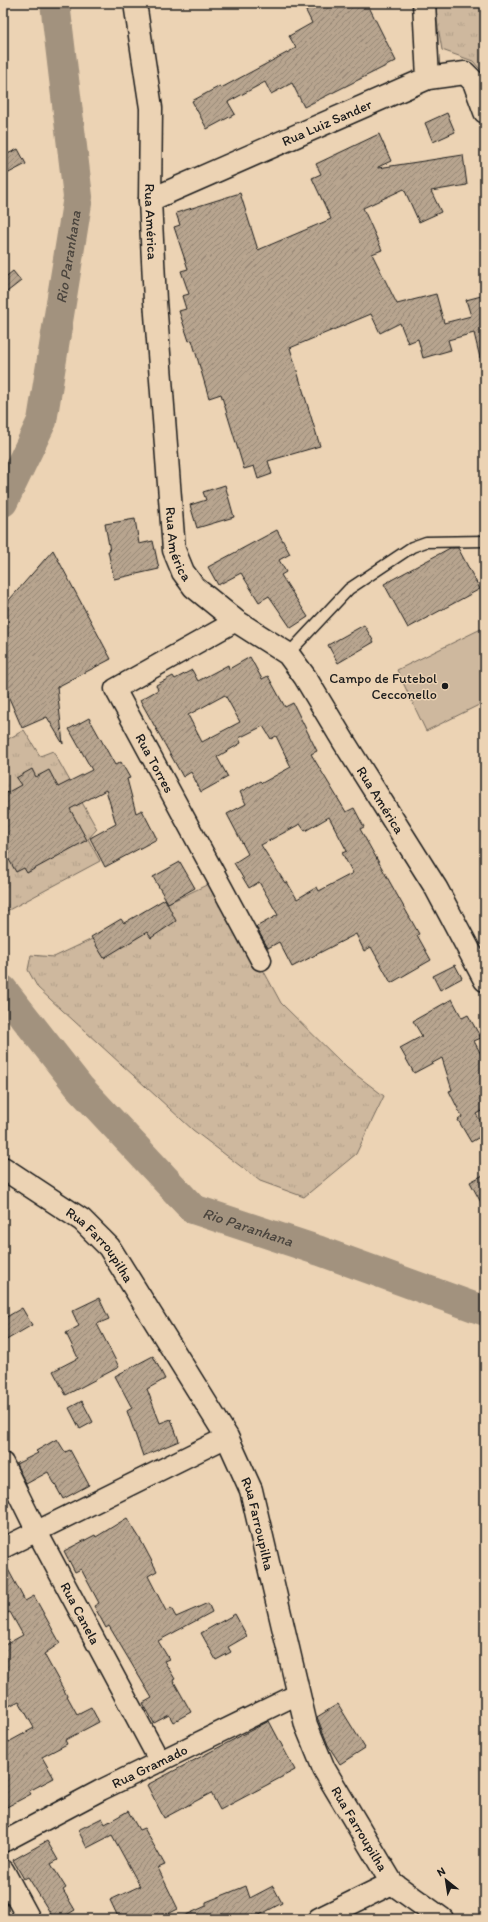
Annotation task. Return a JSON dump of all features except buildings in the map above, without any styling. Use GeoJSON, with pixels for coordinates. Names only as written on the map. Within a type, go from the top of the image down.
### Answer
{"type":"FeatureCollection","features":[{"type":"Feature","properties":{"kind":"street","name":"Rua América"},"geometry":{"type":"LineString","coordinates":[[135,3],[151,108],[150,200],[155,302],[174,550],[183,572],[194,587],[236,622],[288,654],[305,677],[436,888],[485,980]]}},
{"type":"Feature","properties":{"kind":"street"},"geometry":{"type":"LineString","coordinates":[[424,3],[428,78]]}},
{"type":"Feature","properties":{"kind":"street","name":"Rua Luiz Sander"},"geometry":{"type":"LineString","coordinates":[[150,200],[428,78],[465,73],[474,82],[485,112]]}},
{"type":"Feature","properties":{"kind":"street","name":"Rua Torres"},"geometry":{"type":"LineString","coordinates":[[236,622],[115,689],[261,960]]}},
{"type":"Feature","properties":{"kind":"street","name":"Rua Farroupilha"},"geometry":{"type":"LineString","coordinates":[[3,1168],[82,1220],[109,1246],[227,1437],[251,1490],[306,1725],[324,1769],[392,1883],[442,1919]]}},
{"type":"Feature","properties":{"kind":"street"},"geometry":{"type":"LineString","coordinates":[[3,1548],[36,1530],[227,1437]]}},
{"type":"Feature","properties":{"kind":"street","name":"Rua Canela"},"geometry":{"type":"LineString","coordinates":[[3,1463],[36,1530],[160,1762]]}},
{"type":"Feature","properties":{"kind":"street","name":"Rua Gramado"},"geometry":{"type":"LineString","coordinates":[[3,1842],[101,1790],[298,1694]]}},
{"type":"Feature","properties":{"kind":"street"},"geometry":{"type":"LineString","coordinates":[[3,1871],[29,1919]]}},
{"type":"Feature","properties":{"kind":"street"},"geometry":{"type":"LineString","coordinates":[[319,1919],[392,1883]]}},
{"type":"Feature","properties":{"kind":"lane"},"geometry":{"type":"LineString","coordinates":[[288,654],[349,588],[412,548],[426,542],[485,541]]}},
{"type":"Feature","properties":{"kind":"green space"},"geometry":{"type":"Polygon","coordinates":[[[436,3],[485,3],[485,75],[473,61],[442,50],[437,21],[436,3]]]}},
{"type":"Feature","properties":{"kind":"green space","name":"Campo de Futebol Cecconello"},"geometry":{"type":"Polygon","coordinates":[[[485,627],[485,702],[426,731],[397,670],[485,627]]]}},
{"type":"Feature","properties":{"kind":"green space"},"geometry":{"type":"Polygon","coordinates":[[[24,730],[40,756],[53,751],[97,829],[88,839],[100,861],[3,913],[3,742],[24,730]]]}},
{"type":"Feature","properties":{"kind":"green space"},"geometry":{"type":"Polygon","coordinates":[[[215,881],[281,1003],[347,1068],[384,1096],[356,1154],[304,1197],[260,1181],[193,1130],[38,988],[28,970],[31,955],[54,957],[215,881]]]}},
{"type":"Feature","properties":{"kind":"waterway","name":"Rio Paranhana"},"geometry":{"type":"LineString","coordinates":[[3,502],[42,421],[78,197],[55,3]]}},
{"type":"Feature","properties":{"kind":"waterway","name":"Rio Paranhana"},"geometry":{"type":"LineString","coordinates":[[3,990],[80,1088],[193,1209],[320,1251],[485,1311]]}},
{"type":"Feature","properties":{"kind":"place","name":"Campo de Futebol Cecconello"},"geometry":{"type":"Point","coordinates":[445,686]}}]}
